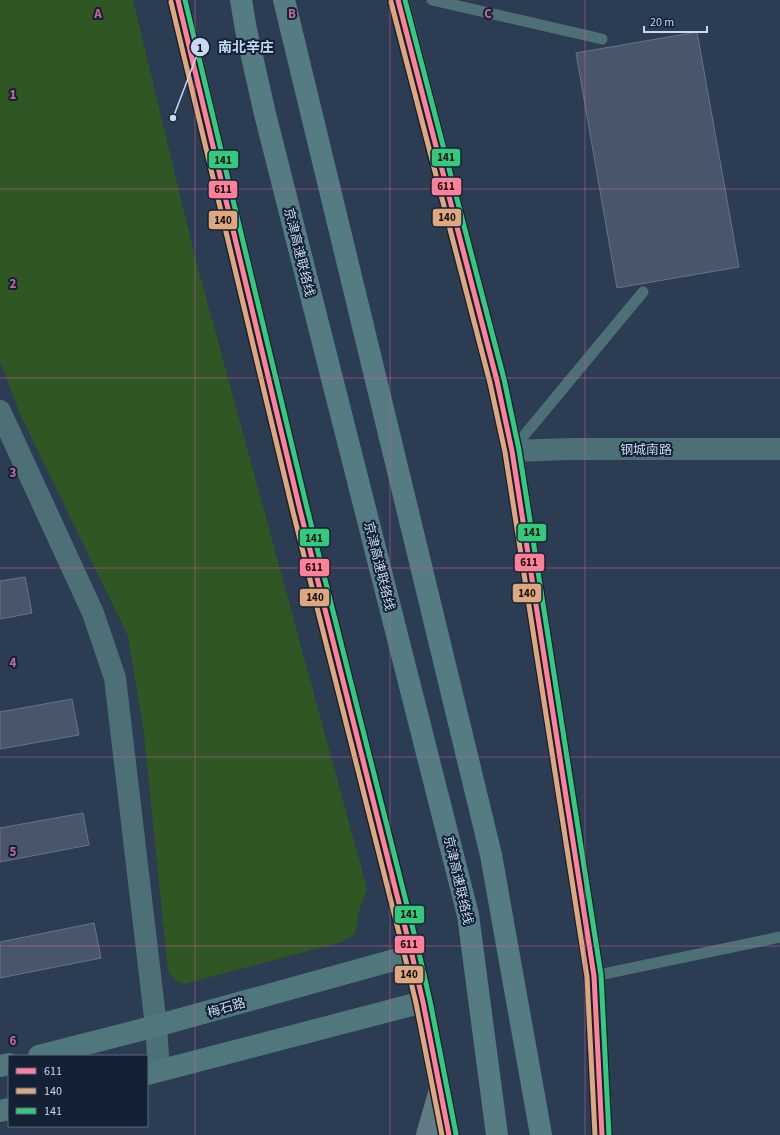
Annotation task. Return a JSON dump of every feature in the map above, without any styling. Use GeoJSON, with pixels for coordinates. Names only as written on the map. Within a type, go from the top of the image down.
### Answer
{"type":"FeatureCollection","features":[{"type":"Feature","properties":{"kind":"highway"},"geometry":{"type":"LineString","coordinates":[[178,0],[298,502],[412,955],[423,1002],[449,1135]]}},
{"type":"Feature","properties":{"kind":"highway","name":"京津高速联络线"},"geometry":{"type":"LineString","coordinates":[[241,0],[246,30],[265,114],[468,915],[498,1135]]}},
{"type":"Feature","properties":{"kind":"highway"},"geometry":{"type":"LineString","coordinates":[[284,0],[491,855],[542,1135]]}},
{"type":"Feature","properties":{"kind":"highway"},"geometry":{"type":"LineString","coordinates":[[398,0],[497,381],[512,451],[594,976],[602,1135]]}},
{"type":"Feature","properties":{"kind":"highway"},"geometry":{"type":"LineString","coordinates":[[427,1135],[440,1090]]}},
{"type":"Feature","properties":{"kind":"main road","name":"梅石路"},"geometry":{"type":"LineString","coordinates":[[43,1055],[156,1026],[412,955]]}},
{"type":"Feature","properties":{"kind":"main road"},"geometry":{"type":"LineString","coordinates":[[153,1072],[423,1002]]}},
{"type":"Feature","properties":{"kind":"street"},"geometry":{"type":"LineString","coordinates":[[0,411],[93,613],[115,678],[156,1026],[153,1072]]}},
{"type":"Feature","properties":{"kind":"street","name":"钢城南路"},"geometry":{"type":"LineString","coordinates":[[512,451],[570,449],[780,449]]}},
{"type":"Feature","properties":{"kind":"street"},"geometry":{"type":"LineString","coordinates":[[440,1090],[445,1135]]}},
{"type":"Feature","properties":{"kind":"lane"},"geometry":{"type":"LineString","coordinates":[[432,0],[602,39]]}},
{"type":"Feature","properties":{"kind":"lane"},"geometry":{"type":"LineString","coordinates":[[512,451],[643,292]]}},
{"type":"Feature","properties":{"kind":"lane"},"geometry":{"type":"LineString","coordinates":[[594,976],[780,937]]}},
{"type":"Feature","properties":{"kind":"green space"},"geometry":{"type":"Polygon","coordinates":[[[0,0],[133,0],[194,253],[367,889],[359,911],[355,934],[342,942],[184,984],[176,981],[168,971],[143,726],[128,636],[20,414],[0,361],[0,0]]]}},
{"type":"Feature","properties":{"kind":"building"},"geometry":{"type":"Polygon","coordinates":[[[697,32],[739,267],[617,288],[576,53],[697,32]]]}},
{"type":"Feature","properties":{"kind":"building"},"geometry":{"type":"Polygon","coordinates":[[[25,577],[32,613],[0,619],[0,581],[25,577]]]}},
{"type":"Feature","properties":{"kind":"building"},"geometry":{"type":"Polygon","coordinates":[[[72,699],[79,735],[0,749],[0,712],[72,699]]]}},
{"type":"Feature","properties":{"kind":"building"},"geometry":{"type":"Polygon","coordinates":[[[83,813],[89,845],[0,862],[0,828],[83,813]]]}},
{"type":"Feature","properties":{"kind":"building"},"geometry":{"type":"Polygon","coordinates":[[[94,923],[101,958],[0,978],[0,942],[94,923]]]}},
{"type":"Feature","properties":{"kind":"transit line","name":"611"},"geometry":{"type":"LineString","coordinates":[[178,0],[300,510],[412,955],[423,1002],[449,1135]]}},
{"type":"Feature","properties":{"kind":"transit line","name":"141"},"geometry":{"type":"LineString","coordinates":[[185,0],[307,508],[419,953],[456,1134]]}},
{"type":"Feature","properties":{"kind":"transit line","name":"611"},"geometry":{"type":"LineString","coordinates":[[398,0],[497,381],[512,451],[594,976],[602,1135]]}},
{"type":"Feature","properties":{"kind":"transit line","name":"141"},"geometry":{"type":"LineString","coordinates":[[405,0],[504,379],[519,450],[601,975],[609,1135]]}},
{"type":"Feature","properties":{"kind":"transit line","name":"140"},"geometry":{"type":"LineString","coordinates":[[171,2],[293,512],[405,957],[416,1003],[442,1135]]}},
{"type":"Feature","properties":{"kind":"transit line","name":"140"},"geometry":{"type":"LineString","coordinates":[[391,2],[490,383],[505,452],[587,977],[595,1135]]}},
{"type":"Feature","properties":{"kind":"place","name":"南北辛庄"},"geometry":{"type":"Point","coordinates":[173,118]}}]}
